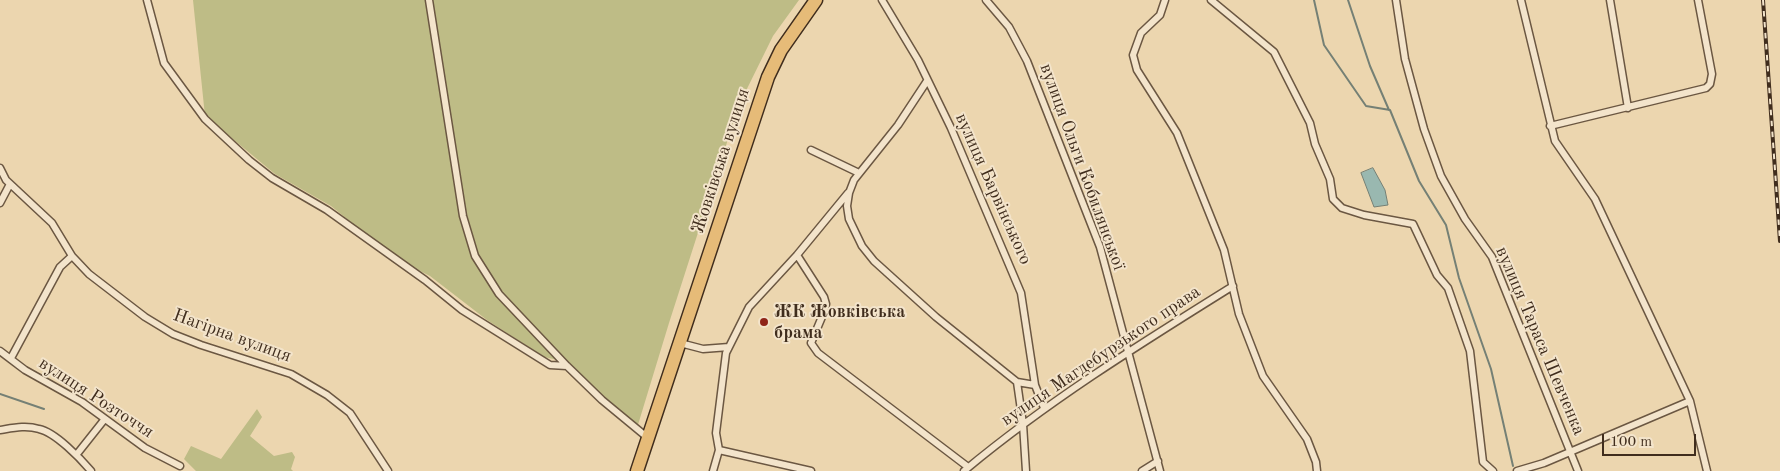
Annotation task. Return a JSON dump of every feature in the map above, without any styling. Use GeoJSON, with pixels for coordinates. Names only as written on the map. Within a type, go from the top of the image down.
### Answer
{"type":"FeatureCollection","features":[{"type":"Feature","properties":{"kind":"highway","name":"Жовківська вулиця"},"geometry":{"type":"LineString","coordinates":[[637,471],[768,77],[781,50],[816,0]]}},
{"type":"Feature","properties":{"kind":"street"},"geometry":{"type":"LineString","coordinates":[[147,0],[164,63],[205,119],[249,160],[272,178],[327,210],[425,280],[468,314],[550,365],[567,366]]}},
{"type":"Feature","properties":{"kind":"street"},"geometry":{"type":"LineString","coordinates":[[429,0],[463,216],[475,256],[499,294],[567,366],[602,400],[648,438]]}},
{"type":"Feature","properties":{"kind":"street","name":"вулиця Барвінського"},"geometry":{"type":"LineString","coordinates":[[882,0],[918,60],[951,128],[1021,293],[1035,386],[1044,408]]}},
{"type":"Feature","properties":{"kind":"street","name":"вулиця Ольги Кобилянської"},"geometry":{"type":"LineString","coordinates":[[986,0],[995,9],[1014,36],[1027,61],[1100,246],[1126,352],[1160,471]]}},
{"type":"Feature","properties":{"kind":"street"},"geometry":{"type":"LineString","coordinates":[[1165,0],[1160,15],[1141,33],[1133,55],[1143,82],[1177,133],[1224,250],[1239,314],[1263,376],[1307,439],[1316,462],[1317,471]]}},
{"type":"Feature","properties":{"kind":"street"},"geometry":{"type":"LineString","coordinates":[[1211,0],[1274,52],[1310,123],[1315,144],[1330,180],[1333,199],[1342,208],[1364,215],[1413,224],[1436,275],[1448,288],[1470,351],[1482,462],[1493,471]]}},
{"type":"Feature","properties":{"kind":"street","name":"вулиця Тараса Шевченка"},"geometry":{"type":"LineString","coordinates":[[1396,0],[1406,59],[1424,129],[1441,176],[1466,219],[1492,257],[1533,354],[1578,471]]}},
{"type":"Feature","properties":{"kind":"street"},"geometry":{"type":"LineString","coordinates":[[1521,0],[1555,142],[1595,199],[1690,401],[1707,471]]}},
{"type":"Feature","properties":{"kind":"street"},"geometry":{"type":"LineString","coordinates":[[1610,0],[1628,108]]}},
{"type":"Feature","properties":{"kind":"street"},"geometry":{"type":"LineString","coordinates":[[1550,126],[1706,88],[1710,84],[1712,74],[1698,0]]}},
{"type":"Feature","properties":{"kind":"street"},"geometry":{"type":"LineString","coordinates":[[713,471],[718,450],[716,433],[726,353],[750,307],[849,193],[859,173],[898,125],[927,81]]}},
{"type":"Feature","properties":{"kind":"street"},"geometry":{"type":"LineString","coordinates":[[811,150],[859,173]]}},
{"type":"Feature","properties":{"kind":"street","name":"Нагірна вулиця"},"geometry":{"type":"LineString","coordinates":[[0,168],[10,184],[52,223],[72,256],[96,280],[145,317],[173,334],[290,374],[327,395],[350,413],[388,471]]}},
{"type":"Feature","properties":{"kind":"street"},"geometry":{"type":"LineString","coordinates":[[0,203],[10,184]]}},
{"type":"Feature","properties":{"kind":"street"},"geometry":{"type":"LineString","coordinates":[[849,193],[847,206],[849,219],[862,246],[874,261],[929,311],[1017,382],[1035,386]]}},
{"type":"Feature","properties":{"kind":"street"},"geometry":{"type":"LineString","coordinates":[[797,255],[824,297],[826,304],[811,343],[818,353],[966,469]]}},
{"type":"Feature","properties":{"kind":"street"},"geometry":{"type":"LineString","coordinates":[[11,358],[60,267],[72,256]]}},
{"type":"Feature","properties":{"kind":"street","name":"вулиця Магдебурзького права"},"geometry":{"type":"LineString","coordinates":[[966,469],[1044,408],[1126,352],[1233,286]]}},
{"type":"Feature","properties":{"kind":"street"},"geometry":{"type":"LineString","coordinates":[[680,343],[703,349],[729,347]]}},
{"type":"Feature","properties":{"kind":"street","name":"вулиця Розточчя"},"geometry":{"type":"LineString","coordinates":[[0,351],[25,370],[82,402],[104,420],[145,448],[180,466]]}},
{"type":"Feature","properties":{"kind":"street"},"geometry":{"type":"LineString","coordinates":[[1017,382],[1024,424],[1026,471]]}},
{"type":"Feature","properties":{"kind":"street"},"geometry":{"type":"LineString","coordinates":[[1517,471],[1544,463],[1690,401]]}},
{"type":"Feature","properties":{"kind":"street"},"geometry":{"type":"LineString","coordinates":[[77,454],[104,420]]}},
{"type":"Feature","properties":{"kind":"street"},"geometry":{"type":"LineString","coordinates":[[0,430],[23,427],[41,429],[77,454],[91,471]]}},
{"type":"Feature","properties":{"kind":"street"},"geometry":{"type":"LineString","coordinates":[[718,450],[811,471]]}},
{"type":"Feature","properties":{"kind":"street"},"geometry":{"type":"LineString","coordinates":[[1142,471],[1158,461]]}},
{"type":"Feature","properties":{"kind":"shaded area"},"geometry":{"type":"Polygon","coordinates":[[[193,0],[799,0],[773,36],[739,105],[637,428],[568,362],[544,357],[487,320],[430,276],[398,260],[331,206],[275,174],[205,116],[193,0]]]}},
{"type":"Feature","properties":{"kind":"shaded area"},"geometry":{"type":"Polygon","coordinates":[[[257,409],[262,417],[250,436],[274,456],[292,452],[295,457],[291,469],[293,471],[196,471],[184,459],[191,446],[221,459],[257,409]]]}},
{"type":"Feature","properties":{"kind":"water"},"geometry":{"type":"Polygon","coordinates":[[[1373,168],[1385,190],[1388,205],[1374,207],[1361,173],[1373,168]]]}},
{"type":"Feature","properties":{"kind":"waterway"},"geometry":{"type":"LineString","coordinates":[[1314,0],[1324,45],[1366,106],[1390,110],[1419,181],[1446,225],[1459,278],[1491,369],[1513,466]]}},
{"type":"Feature","properties":{"kind":"waterway"},"geometry":{"type":"LineString","coordinates":[[1348,0],[1370,66],[1389,110]]}},
{"type":"Feature","properties":{"kind":"waterway"},"geometry":{"type":"LineString","coordinates":[[0,394],[44,409]]}},
{"type":"Feature","properties":{"kind":"railway"},"geometry":{"type":"LineString","coordinates":[[1763,0],[1780,241]]}},
{"type":"Feature","properties":{"kind":"place","name":"ЖК Жовківська брама"},"geometry":{"type":"Point","coordinates":[764,322]}}]}
